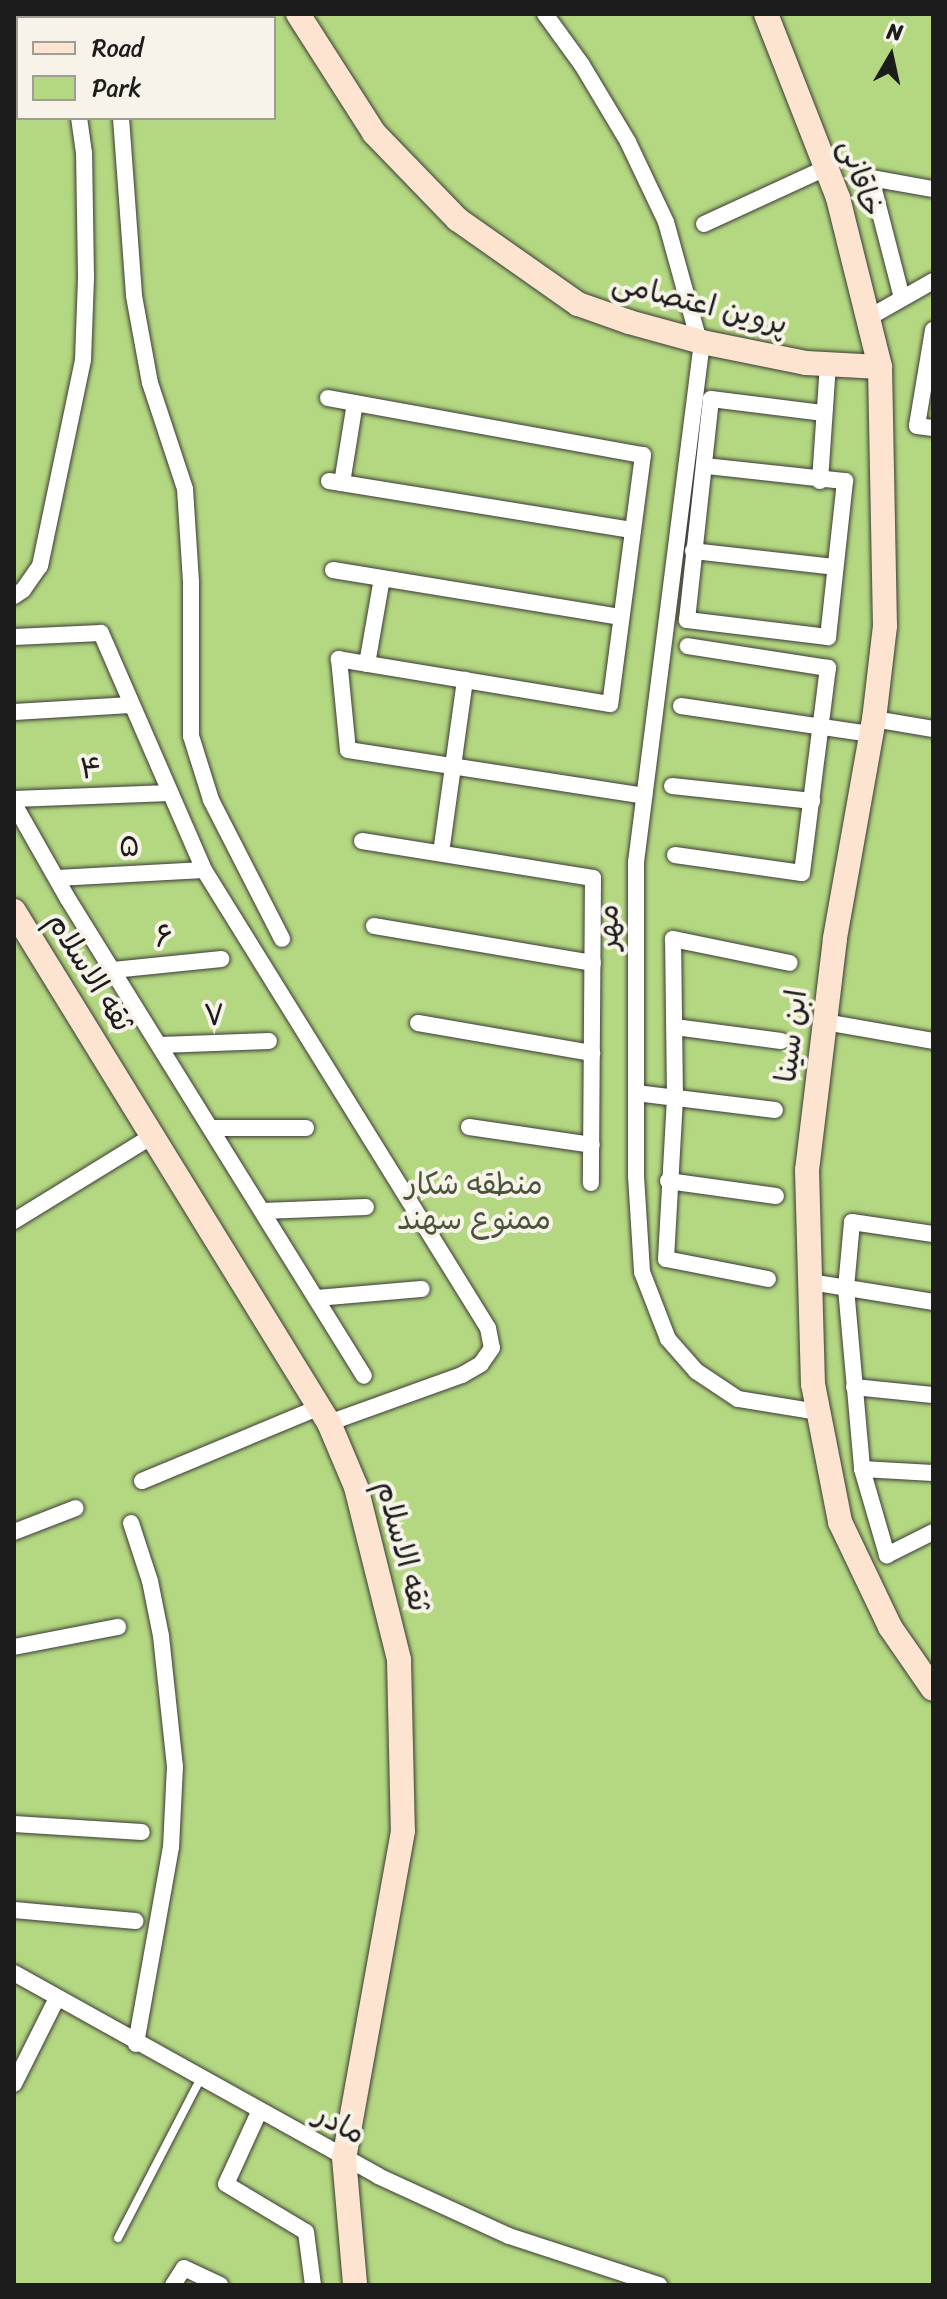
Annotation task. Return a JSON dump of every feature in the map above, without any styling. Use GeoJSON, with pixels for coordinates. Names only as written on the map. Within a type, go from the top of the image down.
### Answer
{"type":"FeatureCollection","features":[{"type":"Feature","properties":{"kind":"street","name":"پروین اعتصامی"},"geometry":{"type":"LineString","coordinates":[[298,14],[374,133],[457,219],[578,304],[629,322],[701,341],[828,364],[880,367]]}},
{"type":"Feature","properties":{"kind":"street"},"geometry":{"type":"LineString","coordinates":[[545,14],[582,65],[634,156],[666,222],[701,341]]}},
{"type":"Feature","properties":{"kind":"street","name":"خاقانی"},"geometry":{"type":"LineString","coordinates":[[766,14],[838,198],[880,367]]}},
{"type":"Feature","properties":{"kind":"street"},"geometry":{"type":"LineString","coordinates":[[14,596],[23,590],[40,566],[83,360],[86,277],[84,153],[79,120]]}},
{"type":"Feature","properties":{"kind":"street"},"geometry":{"type":"LineString","coordinates":[[121,120],[134,296],[150,383],[185,489],[191,583],[191,736],[211,800],[282,939]]}},
{"type":"Feature","properties":{"kind":"street"},"geometry":{"type":"LineString","coordinates":[[704,224],[826,168]]}},
{"type":"Feature","properties":{"kind":"street"},"geometry":{"type":"LineString","coordinates":[[902,298],[871,178],[933,189]]}},
{"type":"Feature","properties":{"kind":"street"},"geometry":{"type":"LineString","coordinates":[[868,318],[933,281]]}},
{"type":"Feature","properties":{"kind":"street"},"geometry":{"type":"LineString","coordinates":[[933,330],[917,426],[933,428]]}},
{"type":"Feature","properties":{"kind":"street","name":"مهر"},"geometry":{"type":"LineString","coordinates":[[701,341],[636,862],[636,1093],[642,1272],[668,1339],[696,1371],[738,1399],[817,1412]]}},
{"type":"Feature","properties":{"kind":"street"},"geometry":{"type":"LineString","coordinates":[[820,481],[828,364]]}},
{"type":"Feature","properties":{"kind":"street","name":"ابن سینا"},"geometry":{"type":"LineString","coordinates":[[880,367],[885,626],[872,726],[835,939],[807,1170],[813,1384],[840,1522],[890,1627],[933,1689]]}},
{"type":"Feature","properties":{"kind":"street"},"geometry":{"type":"LineString","coordinates":[[328,398],[643,455],[610,704],[339,659],[348,750],[644,796]]}},
{"type":"Feature","properties":{"kind":"street"},"geometry":{"type":"LineString","coordinates":[[706,466],[820,481],[845,481],[828,637],[687,620],[711,399],[824,413]]}},
{"type":"Feature","properties":{"kind":"street"},"geometry":{"type":"LineString","coordinates":[[355,403],[335,482],[633,530]]}},
{"type":"Feature","properties":{"kind":"street"},"geometry":{"type":"LineString","coordinates":[[693,551],[835,567]]}},
{"type":"Feature","properties":{"kind":"street"},"geometry":{"type":"LineString","coordinates":[[333,570],[621,617]]}},
{"type":"Feature","properties":{"kind":"street"},"geometry":{"type":"LineString","coordinates":[[367,664],[382,578]]}},
{"type":"Feature","properties":{"kind":"street"},"geometry":{"type":"LineString","coordinates":[[14,637],[101,633],[204,870],[482,1317],[492,1348],[481,1364],[462,1375],[325,1415],[142,1481]]}},
{"type":"Feature","properties":{"kind":"street"},"geometry":{"type":"LineString","coordinates":[[675,855],[802,873],[828,668],[688,646]]}},
{"type":"Feature","properties":{"kind":"street"},"geometry":{"type":"LineString","coordinates":[[441,853],[465,680]]}},
{"type":"Feature","properties":{"kind":"street"},"geometry":{"type":"LineString","coordinates":[[14,712],[131,705]]}},
{"type":"Feature","properties":{"kind":"street"},"geometry":{"type":"LineString","coordinates":[[681,706],[822,727],[933,729]]}},
{"type":"Feature","properties":{"kind":"street"},"geometry":{"type":"LineString","coordinates":[[672,786],[812,801]]}},
{"type":"Feature","properties":{"kind":"street","name":"۴"},"geometry":{"type":"LineString","coordinates":[[14,802],[170,793]]}},
{"type":"Feature","properties":{"kind":"street"},"geometry":{"type":"LineString","coordinates":[[14,802],[113,970],[364,1376]]}},
{"type":"Feature","properties":{"kind":"street"},"geometry":{"type":"LineString","coordinates":[[362,841],[593,878],[591,1183]]}},
{"type":"Feature","properties":{"kind":"street","name":"۵"},"geometry":{"type":"LineString","coordinates":[[57,878],[204,870]]}},
{"type":"Feature","properties":{"kind":"street","name":"ثقه الاسلام"},"geometry":{"type":"LineString","coordinates":[[14,911],[325,1415],[356,1487],[399,1660],[403,1831],[344,2158],[355,2285]]}},
{"type":"Feature","properties":{"kind":"street"},"geometry":{"type":"LineString","coordinates":[[374,926],[593,963]]}},
{"type":"Feature","properties":{"kind":"street"},"geometry":{"type":"LineString","coordinates":[[768,1279],[666,1259],[675,1098],[673,939],[790,963]]}},
{"type":"Feature","properties":{"kind":"street","name":"۶"},"geometry":{"type":"LineString","coordinates":[[113,970],[221,959]]}},
{"type":"Feature","properties":{"kind":"street"},"geometry":{"type":"LineString","coordinates":[[825,1022],[933,1041]]}},
{"type":"Feature","properties":{"kind":"street"},"geometry":{"type":"LineString","coordinates":[[418,1023],[592,1053]]}},
{"type":"Feature","properties":{"kind":"street"},"geometry":{"type":"LineString","coordinates":[[675,1027],[781,1041]]}},
{"type":"Feature","properties":{"kind":"street","name":"۷"},"geometry":{"type":"LineString","coordinates":[[160,1045],[269,1041]]}},
{"type":"Feature","properties":{"kind":"street"},"geometry":{"type":"LineString","coordinates":[[636,1093],[775,1110]]}},
{"type":"Feature","properties":{"kind":"street"},"geometry":{"type":"LineString","coordinates":[[469,1127],[592,1145]]}},
{"type":"Feature","properties":{"kind":"street"},"geometry":{"type":"LineString","coordinates":[[211,1128],[306,1128]]}},
{"type":"Feature","properties":{"kind":"street"},"geometry":{"type":"LineString","coordinates":[[14,1221],[154,1135]]}},
{"type":"Feature","properties":{"kind":"street"},"geometry":{"type":"LineString","coordinates":[[668,1181],[776,1196]]}},
{"type":"Feature","properties":{"kind":"street"},"geometry":{"type":"LineString","coordinates":[[263,1211],[366,1207]]}},
{"type":"Feature","properties":{"kind":"street"},"geometry":{"type":"LineString","coordinates":[[933,1234],[852,1222],[846,1288],[862,1469],[887,1555],[933,1532]]}},
{"type":"Feature","properties":{"kind":"street"},"geometry":{"type":"LineString","coordinates":[[810,1282],[933,1302]]}},
{"type":"Feature","properties":{"kind":"street"},"geometry":{"type":"LineString","coordinates":[[316,1298],[422,1289]]}},
{"type":"Feature","properties":{"kind":"street"},"geometry":{"type":"LineString","coordinates":[[854,1387],[933,1395]]}},
{"type":"Feature","properties":{"kind":"street"},"geometry":{"type":"LineString","coordinates":[[862,1469],[933,1473]]}},
{"type":"Feature","properties":{"kind":"street"},"geometry":{"type":"LineString","coordinates":[[14,1532],[76,1508]]}},
{"type":"Feature","properties":{"kind":"street"},"geometry":{"type":"LineString","coordinates":[[131,1523],[150,1581],[161,1636],[175,1766],[171,1847],[136,2044]]}},
{"type":"Feature","properties":{"kind":"street"},"geometry":{"type":"LineString","coordinates":[[14,1647],[118,1627]]}},
{"type":"Feature","properties":{"kind":"street"},"geometry":{"type":"LineString","coordinates":[[14,1824],[142,1832]]}},
{"type":"Feature","properties":{"kind":"street"},"geometry":{"type":"LineString","coordinates":[[14,1910],[136,1921]]}},
{"type":"Feature","properties":{"kind":"street","name":"مادر"},"geometry":{"type":"LineString","coordinates":[[14,1973],[344,2158],[509,2236],[659,2285]]}},
{"type":"Feature","properties":{"kind":"street"},"geometry":{"type":"LineString","coordinates":[[14,2084],[57,1998]]}},
{"type":"Feature","properties":{"kind":"street"},"geometry":{"type":"LineString","coordinates":[[259,2112],[226,2184],[306,2232],[313,2285]]}},
{"type":"Feature","properties":{"kind":"street"},"geometry":{"type":"LineString","coordinates":[[173,2285],[184,2268],[220,2285]]}},
{"type":"Feature","properties":{"kind":"lane"},"geometry":{"type":"LineString","coordinates":[[118,2238],[200,2080]]}},
{"type":"Feature","properties":{"kind":"green space","name":"منطقه شکار ممنوع سهند"},"geometry":{"type":"Polygon","coordinates":[[[14,14],[933,14],[933,2285],[14,2285],[14,14]]]}}]}
